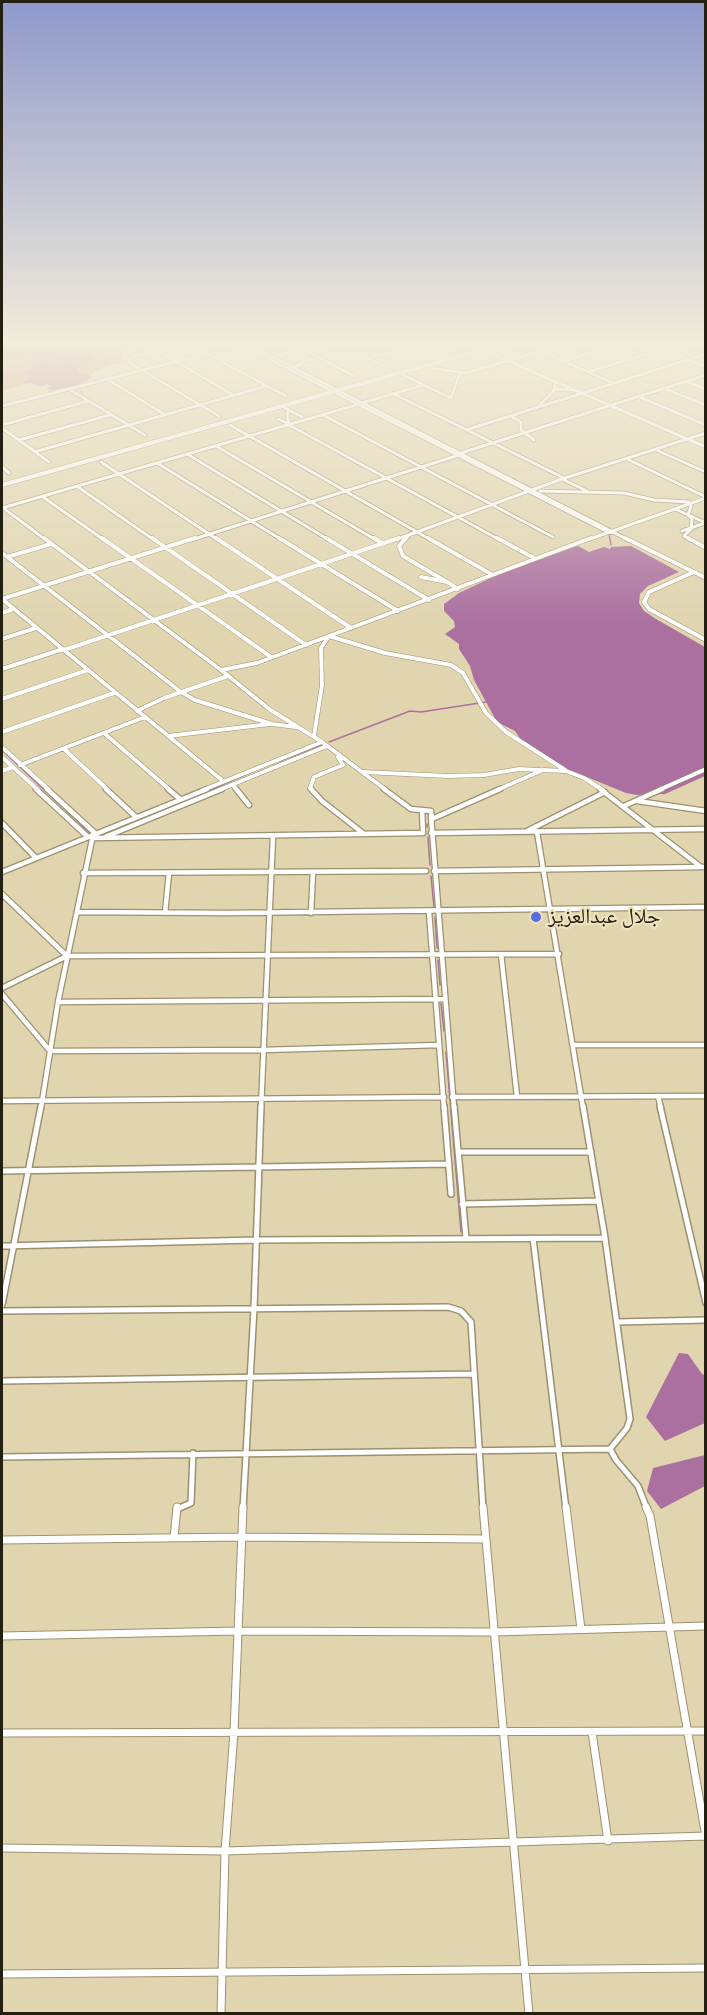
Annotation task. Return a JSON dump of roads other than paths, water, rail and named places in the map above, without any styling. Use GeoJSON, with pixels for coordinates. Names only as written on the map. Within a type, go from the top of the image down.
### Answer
{"type":"FeatureCollection","features":[{"type":"Feature","properties":{"kind":"main road"},"geometry":{"type":"LineString","coordinates":[[2,483],[172,435]]}},
{"type":"Feature","properties":{"kind":"street"},"geometry":{"type":"LineString","coordinates":[[13,435],[49,462]]}},
{"type":"Feature","properties":{"kind":"street"},"geometry":{"type":"LineString","coordinates":[[19,440],[37,435]]}},
{"type":"Feature","properties":{"kind":"street"},"geometry":{"type":"LineString","coordinates":[[34,452],[92,435]]}},
{"type":"Feature","properties":{"kind":"street"},"geometry":{"type":"LineString","coordinates":[[2,507],[254,435]]}},
{"type":"Feature","properties":{"kind":"street"},"geometry":{"type":"LineString","coordinates":[[308,435],[535,558]]}},
{"type":"Feature","properties":{"kind":"street"},"geometry":{"type":"LineString","coordinates":[[360,435],[553,537]]}},
{"type":"Feature","properties":{"kind":"street"},"geometry":{"type":"LineString","coordinates":[[415,435],[705,578]]}},
{"type":"Feature","properties":{"kind":"street"},"geometry":{"type":"LineString","coordinates":[[425,435],[608,532]]}},
{"type":"Feature","properties":{"kind":"street"},"geometry":{"type":"LineString","coordinates":[[477,435],[589,493]]}},
{"type":"Feature","properties":{"kind":"street"},"geometry":{"type":"LineString","coordinates":[[461,453],[514,435]]}},
{"type":"Feature","properties":{"kind":"street"},"geometry":{"type":"LineString","coordinates":[[527,435],[534,440]]}},
{"type":"Feature","properties":{"kind":"street"},"geometry":{"type":"LineString","coordinates":[[679,435],[705,447]]}},
{"type":"Feature","properties":{"kind":"street"},"geometry":{"type":"LineString","coordinates":[[2,669],[110,636],[383,544],[563,479],[699,435]]}},
{"type":"Feature","properties":{"kind":"street"},"geometry":{"type":"LineString","coordinates":[[251,436],[491,574]]}},
{"type":"Feature","properties":{"kind":"street"},"geometry":{"type":"LineString","coordinates":[[216,446],[383,544]]}},
{"type":"Feature","properties":{"kind":"street"},"geometry":{"type":"LineString","coordinates":[[656,450],[705,472]]}},
{"type":"Feature","properties":{"kind":"street"},"geometry":{"type":"LineString","coordinates":[[188,454],[429,600]]}},
{"type":"Feature","properties":{"kind":"street"},"geometry":{"type":"LineString","coordinates":[[2,599],[456,456]]}},
{"type":"Feature","properties":{"kind":"street"},"geometry":{"type":"LineString","coordinates":[[627,459],[705,497]]}},
{"type":"Feature","properties":{"kind":"street"},"geometry":{"type":"LineString","coordinates":[[101,462],[352,628]]}},
{"type":"Feature","properties":{"kind":"street"},"geometry":{"type":"LineString","coordinates":[[157,463],[398,611]]}},
{"type":"Feature","properties":{"kind":"street"},"geometry":{"type":"LineString","coordinates":[[2,467],[9,473]]}},
{"type":"Feature","properties":{"kind":"street"},"geometry":{"type":"LineString","coordinates":[[78,487],[306,645]]}},
{"type":"Feature","properties":{"kind":"street"},"geometry":{"type":"LineString","coordinates":[[532,491],[624,493],[654,500],[694,502]]}},
{"type":"Feature","properties":{"kind":"street"},"geometry":{"type":"LineString","coordinates":[[43,497],[271,657]]}},
{"type":"Feature","properties":{"kind":"street"},"geometry":{"type":"LineString","coordinates":[[221,670],[255,664],[458,589],[491,574],[608,532],[614,532],[705,497]]}},
{"type":"Feature","properties":{"kind":"street"},"geometry":{"type":"LineString","coordinates":[[688,515],[694,502]]}},
{"type":"Feature","properties":{"kind":"street"},"geometry":{"type":"LineString","coordinates":[[2,507],[221,670],[269,709],[314,736],[411,809],[431,811]]}},
{"type":"Feature","properties":{"kind":"street"},"geometry":{"type":"LineString","coordinates":[[675,509],[705,523]]}},
{"type":"Feature","properties":{"kind":"street"},"geometry":{"type":"LineString","coordinates":[[688,515],[692,519],[692,527],[684,536],[705,548]]}},
{"type":"Feature","properties":{"kind":"street"},"geometry":{"type":"LineString","coordinates":[[682,531],[705,523]]}},
{"type":"Feature","properties":{"kind":"street"},"geometry":{"type":"LineString","coordinates":[[411,533],[399,546],[403,556],[458,589]]}},
{"type":"Feature","properties":{"kind":"street"},"geometry":{"type":"LineString","coordinates":[[7,557],[51,544]]}},
{"type":"Feature","properties":{"kind":"street"},"geometry":{"type":"LineString","coordinates":[[2,553],[181,692],[195,700],[272,724],[299,727]]}},
{"type":"Feature","properties":{"kind":"street"},"geometry":{"type":"LineString","coordinates":[[694,572],[649,592],[644,602],[649,609],[705,640]]}},
{"type":"Feature","properties":{"kind":"street"},"geometry":{"type":"LineString","coordinates":[[421,578],[447,582]]}},
{"type":"Feature","properties":{"kind":"street"},"geometry":{"type":"LineString","coordinates":[[2,599],[223,781]]}},
{"type":"Feature","properties":{"kind":"street"},"geometry":{"type":"LineString","coordinates":[[2,613],[14,609]]}},
{"type":"Feature","properties":{"kind":"street"},"geometry":{"type":"LineString","coordinates":[[2,639],[36,628]]}},
{"type":"Feature","properties":{"kind":"street"},"geometry":{"type":"LineString","coordinates":[[314,736],[322,685],[321,648],[329,636]]}},
{"type":"Feature","properties":{"kind":"street"},"geometry":{"type":"LineString","coordinates":[[329,636],[385,653],[451,665],[463,673],[476,699],[506,732],[566,771],[584,778],[605,792],[703,867]]}},
{"type":"Feature","properties":{"kind":"street"},"geometry":{"type":"LineString","coordinates":[[2,699],[88,670]]}},
{"type":"Feature","properties":{"kind":"street"},"geometry":{"type":"LineString","coordinates":[[137,711],[181,692],[228,676]]}},
{"type":"Feature","properties":{"kind":"street"},"geometry":{"type":"LineString","coordinates":[[2,732],[114,693]]}},
{"type":"Feature","properties":{"kind":"street"},"geometry":{"type":"LineString","coordinates":[[20,765],[146,717]]}},
{"type":"Feature","properties":{"kind":"street"},"geometry":{"type":"LineString","coordinates":[[168,736],[272,724]]}},
{"type":"Feature","properties":{"kind":"street"},"geometry":{"type":"LineString","coordinates":[[104,733],[180,799]]}},
{"type":"Feature","properties":{"kind":"street"},"geometry":{"type":"LineString","coordinates":[[2,872],[322,742]]}},
{"type":"Feature","properties":{"kind":"street"},"geometry":{"type":"LineString","coordinates":[[102,838],[327,746]]}},
{"type":"Feature","properties":{"kind":"street"},"geometry":{"type":"LineString","coordinates":[[2,747],[92,836]]}},
{"type":"Feature","properties":{"kind":"street"},"geometry":{"type":"LineString","coordinates":[[64,749],[136,817]]}},
{"type":"Feature","properties":{"kind":"street"},"geometry":{"type":"LineString","coordinates":[[337,755],[343,765],[314,777],[310,788],[322,801],[364,834]]}},
{"type":"Feature","properties":{"kind":"street"},"geometry":{"type":"LineString","coordinates":[[2,757],[92,836],[102,838],[423,833],[422,810]]}},
{"type":"Feature","properties":{"kind":"street"},"geometry":{"type":"LineString","coordinates":[[2,771],[13,766]]}},
{"type":"Feature","properties":{"kind":"street"},"geometry":{"type":"LineString","coordinates":[[361,771],[448,776],[484,775],[519,769],[566,771]]}},
{"type":"Feature","properties":{"kind":"street"},"geometry":{"type":"LineString","coordinates":[[624,806],[705,769]]}},
{"type":"Feature","properties":{"kind":"street"},"geometry":{"type":"LineString","coordinates":[[431,811],[432,819],[543,770]]}},
{"type":"Feature","properties":{"kind":"street"},"geometry":{"type":"LineString","coordinates":[[233,785],[249,805]]}},
{"type":"Feature","properties":{"kind":"street"},"geometry":{"type":"LineString","coordinates":[[526,832],[605,792]]}},
{"type":"Feature","properties":{"kind":"street"},"geometry":{"type":"LineString","coordinates":[[634,801],[705,811]]}},
{"type":"Feature","properties":{"kind":"street"},"geometry":{"type":"LineString","coordinates":[[431,811],[452,1097],[466,1238]]}},
{"type":"Feature","properties":{"kind":"street"},"geometry":{"type":"LineString","coordinates":[[2,823],[36,858]]}},
{"type":"Feature","properties":{"kind":"street"},"geometry":{"type":"LineString","coordinates":[[431,833],[705,829]]}},
{"type":"Feature","properties":{"kind":"street"},"geometry":{"type":"LineString","coordinates":[[2,1456],[610,1449],[627,1428],[630,1419],[605,1238],[537,831]]}},
{"type":"Feature","properties":{"kind":"street"},"geometry":{"type":"LineString","coordinates":[[2,1305],[42,1101],[58,1002],[92,836]]}},
{"type":"Feature","properties":{"kind":"street"},"geometry":{"type":"LineString","coordinates":[[221,2013],[225,1851],[234,1732],[273,836]]}},
{"type":"Feature","properties":{"kind":"street"},"geometry":{"type":"LineString","coordinates":[[434,871],[703,867]]}},
{"type":"Feature","properties":{"kind":"street"},"geometry":{"type":"LineString","coordinates":[[83,873],[426,871]]}},
{"type":"Feature","properties":{"kind":"street"},"geometry":{"type":"LineString","coordinates":[[311,913],[312,872]]}},
{"type":"Feature","properties":{"kind":"street"},"geometry":{"type":"LineString","coordinates":[[165,913],[169,873]]}},
{"type":"Feature","properties":{"kind":"street"},"geometry":{"type":"LineString","coordinates":[[2,894],[67,956]]}},
{"type":"Feature","properties":{"kind":"street"},"geometry":{"type":"LineString","coordinates":[[77,912],[438,912],[705,907]]}},
{"type":"Feature","properties":{"kind":"street"},"geometry":{"type":"LineString","coordinates":[[429,912],[451,1194]]}},
{"type":"Feature","properties":{"kind":"street"},"geometry":{"type":"LineString","coordinates":[[501,954],[517,1096]]}},
{"type":"Feature","properties":{"kind":"street"},"geometry":{"type":"LineString","coordinates":[[2,988],[67,956],[559,954]]}},
{"type":"Feature","properties":{"kind":"street"},"geometry":{"type":"LineString","coordinates":[[2,994],[50,1051]]}},
{"type":"Feature","properties":{"kind":"street"},"geometry":{"type":"LineString","coordinates":[[58,1002],[444,999]]}},
{"type":"Feature","properties":{"kind":"street"},"geometry":{"type":"LineString","coordinates":[[50,1051],[263,1050],[439,1045]]}},
{"type":"Feature","properties":{"kind":"street"},"geometry":{"type":"LineString","coordinates":[[573,1045],[705,1045]]}},
{"type":"Feature","properties":{"kind":"street"},"geometry":{"type":"LineString","coordinates":[[658,1096],[705,1303]]}},
{"type":"Feature","properties":{"kind":"street"},"geometry":{"type":"LineString","coordinates":[[452,1097],[705,1096]]}},
{"type":"Feature","properties":{"kind":"street"},"geometry":{"type":"LineString","coordinates":[[2,1101],[444,1097]]}},
{"type":"Feature","properties":{"kind":"street"},"geometry":{"type":"LineString","coordinates":[[458,1152],[591,1152]]}},
{"type":"Feature","properties":{"kind":"street"},"geometry":{"type":"LineString","coordinates":[[2,1171],[449,1164]]}},
{"type":"Feature","properties":{"kind":"street"},"geometry":{"type":"LineString","coordinates":[[462,1204],[599,1201]]}},
{"type":"Feature","properties":{"kind":"street"},"geometry":{"type":"LineString","coordinates":[[533,1238],[580,1629]]}},
{"type":"Feature","properties":{"kind":"street"},"geometry":{"type":"LineString","coordinates":[[2,1246],[256,1240],[605,1238]]}},
{"type":"Feature","properties":{"kind":"street"},"geometry":{"type":"LineString","coordinates":[[2,1311],[448,1307],[461,1311],[471,1322],[478,1450],[493,1632],[529,2013]]}},
{"type":"Feature","properties":{"kind":"street"},"geometry":{"type":"LineString","coordinates":[[617,1322],[705,1320]]}},
{"type":"Feature","properties":{"kind":"street"},"geometry":{"type":"LineString","coordinates":[[2,1380],[474,1374]]}},
{"type":"Feature","properties":{"kind":"street"},"geometry":{"type":"LineString","coordinates":[[2,1848],[225,1851],[608,1841],[705,1836],[650,1516],[638,1486],[616,1460],[610,1449]]}},
{"type":"Feature","properties":{"kind":"street"},"geometry":{"type":"LineString","coordinates":[[174,1538],[177,1507],[191,1503],[193,1453]]}},
{"type":"Feature","properties":{"kind":"street"},"geometry":{"type":"LineString","coordinates":[[2,1540],[241,1537],[486,1539]]}},
{"type":"Feature","properties":{"kind":"street"},"geometry":{"type":"LineString","coordinates":[[2,1636],[237,1631],[493,1632],[705,1626]]}},
{"type":"Feature","properties":{"kind":"street"},"geometry":{"type":"LineString","coordinates":[[2,1733],[705,1731]]}},
{"type":"Feature","properties":{"kind":"street"},"geometry":{"type":"LineString","coordinates":[[592,1732],[608,1841]]}},
{"type":"Feature","properties":{"kind":"street"},"geometry":{"type":"LineString","coordinates":[[2,1974],[705,1968]]}},
{"type":"Feature","properties":{"kind":"waterway"},"geometry":{"type":"LineString","coordinates":[[609,534],[611,545]]}},
{"type":"Feature","properties":{"kind":"waterway"},"geometry":{"type":"LineString","coordinates":[[329,742],[410,711],[421,712],[486,702]]}},
{"type":"Feature","properties":{"kind":"waterway"},"geometry":{"type":"LineString","coordinates":[[280,761],[321,745]]}},
{"type":"Feature","properties":{"kind":"waterway"},"geometry":{"type":"LineString","coordinates":[[2,750],[90,833]]}},
{"type":"Feature","properties":{"kind":"waterway"},"geometry":{"type":"LineString","coordinates":[[208,791],[247,774]]}},
{"type":"Feature","properties":{"kind":"waterway"},"geometry":{"type":"LineString","coordinates":[[103,834],[198,795]]}},
{"type":"Feature","properties":{"kind":"waterway"},"geometry":{"type":"LineString","coordinates":[[428,837],[430,865]]}},
{"type":"Feature","properties":{"kind":"waterway"},"geometry":{"type":"LineString","coordinates":[[431,876],[434,907]]}},
{"type":"Feature","properties":{"kind":"waterway"},"geometry":{"type":"LineString","coordinates":[[435,917],[437,948]]}},
{"type":"Feature","properties":{"kind":"waterway"},"geometry":{"type":"LineString","coordinates":[[438,960],[440,985]]}},
{"type":"Feature","properties":{"kind":"waterway"},"geometry":{"type":"LineString","coordinates":[[441,1004],[444,1031]]}},
{"type":"Feature","properties":{"kind":"waterway"},"geometry":{"type":"LineString","coordinates":[[446,1052],[461,1232]]}},
{"type":"Feature","properties":{"kind":"place","name":"جلال عبدالعزيز"},"geometry":{"type":"Point","coordinates":[536,917]}}]}
